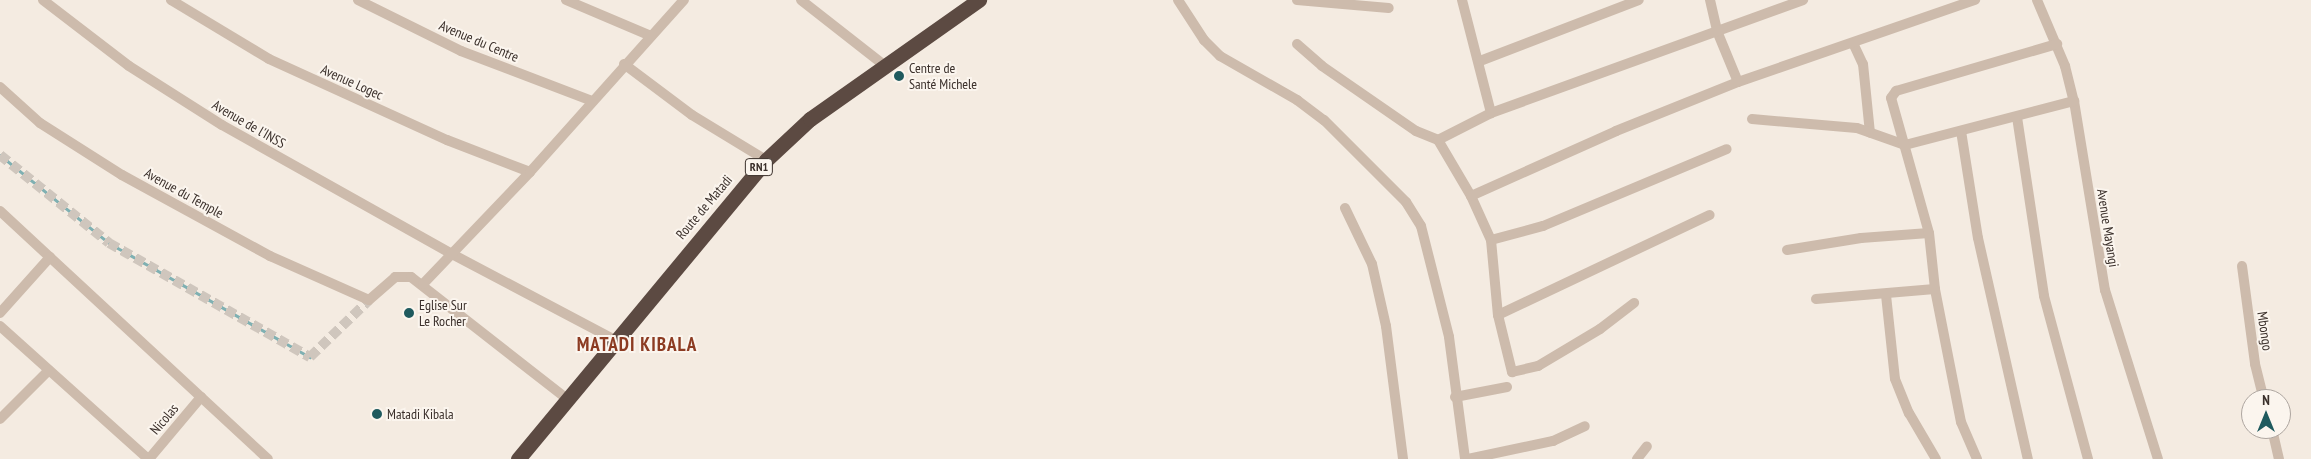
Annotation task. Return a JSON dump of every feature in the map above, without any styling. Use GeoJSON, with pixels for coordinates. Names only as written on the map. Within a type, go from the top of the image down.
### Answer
{"type":"FeatureCollection","features":[{"type":"Feature","properties":{"kind":"highway","name":"Route de Matadi"},"geometry":{"type":"LineString","coordinates":[[518,459],[766,160],[810,119],[884,65],[979,0]]}},
{"type":"Feature","properties":{"kind":"street","name":"Avenue de l'INSS"},"geometry":{"type":"LineString","coordinates":[[43,0],[129,66],[174,96],[452,254],[615,340]]}},
{"type":"Feature","properties":{"kind":"street","name":"Avenue Logec"},"geometry":{"type":"LineString","coordinates":[[171,0],[269,59],[447,140],[530,172]]}},
{"type":"Feature","properties":{"kind":"street","name":"Avenue du Centre"},"geometry":{"type":"LineString","coordinates":[[358,0],[462,51],[592,101]]}},
{"type":"Feature","properties":{"kind":"street"},"geometry":{"type":"LineString","coordinates":[[566,0],[651,36]]}},
{"type":"Feature","properties":{"kind":"street"},"geometry":{"type":"LineString","coordinates":[[567,399],[423,284],[530,172],[624,64],[684,0]]}},
{"type":"Feature","properties":{"kind":"street"},"geometry":{"type":"LineString","coordinates":[[802,0],[884,65]]}},
{"type":"Feature","properties":{"kind":"street"},"geometry":{"type":"LineString","coordinates":[[1178,0],[1204,40],[1220,56],[1297,100],[1324,120],[1406,202],[1421,226],[1449,337],[1455,396],[1466,459],[1553,441],[1584,426]]}},
{"type":"Feature","properties":{"kind":"street"},"geometry":{"type":"LineString","coordinates":[[1297,0],[1389,8]]}},
{"type":"Feature","properties":{"kind":"street"},"geometry":{"type":"LineString","coordinates":[[1480,61],[1639,0]]}},
{"type":"Feature","properties":{"kind":"street"},"geometry":{"type":"LineString","coordinates":[[1710,0],[1717,32],[1738,82]]}},
{"type":"Feature","properties":{"kind":"street"},"geometry":{"type":"LineString","coordinates":[[1438,140],[1491,113],[1803,0]]}},
{"type":"Feature","properties":{"kind":"street"},"geometry":{"type":"LineString","coordinates":[[1471,196],[1616,130],[1738,82],[1976,0]]}},
{"type":"Feature","properties":{"kind":"street","name":"Avenue Mayangi"},"geometry":{"type":"LineString","coordinates":[[2037,0],[2058,44],[2074,101],[2105,290],[2158,459]]}},
{"type":"Feature","properties":{"kind":"street"},"geometry":{"type":"LineString","coordinates":[[1464,1],[1491,113]]}},
{"type":"Feature","properties":{"kind":"street"},"geometry":{"type":"LineString","coordinates":[[1853,43],[1863,64],[1870,133]]}},
{"type":"Feature","properties":{"kind":"street"},"geometry":{"type":"LineString","coordinates":[[1297,44],[1329,71],[1416,132],[1438,140],[1471,196],[1491,240],[1498,315],[1514,373],[1538,366],[1600,329],[1634,303]]}},
{"type":"Feature","properties":{"kind":"street"},"geometry":{"type":"LineString","coordinates":[[1977,459],[1961,422],[1935,289],[1929,233],[1892,94],[2058,44]]}},
{"type":"Feature","properties":{"kind":"street"},"geometry":{"type":"LineString","coordinates":[[624,64],[692,115],[766,160]]}},
{"type":"Feature","properties":{"kind":"street","name":"Avenue du Temple"},"geometry":{"type":"LineString","coordinates":[[0,87],[40,123],[122,175],[270,256],[369,300],[395,277],[403,274],[423,284]]}},
{"type":"Feature","properties":{"kind":"street"},"geometry":{"type":"LineString","coordinates":[[1752,118],[1842,125],[1905,145],[2074,101]]}},
{"type":"Feature","properties":{"kind":"street"},"geometry":{"type":"LineString","coordinates":[[2017,117],[2044,296],[2088,459]]}},
{"type":"Feature","properties":{"kind":"street"},"geometry":{"type":"LineString","coordinates":[[1961,131],[1978,238],[2028,459]]}},
{"type":"Feature","properties":{"kind":"street"},"geometry":{"type":"LineString","coordinates":[[1491,240],[1543,226],[1727,149]]}},
{"type":"Feature","properties":{"kind":"street"},"geometry":{"type":"LineString","coordinates":[[1345,208],[1372,264],[1384,317],[1403,459]]}},
{"type":"Feature","properties":{"kind":"street"},"geometry":{"type":"LineString","coordinates":[[0,211],[268,459]]}},
{"type":"Feature","properties":{"kind":"street"},"geometry":{"type":"LineString","coordinates":[[1498,315],[1710,214]]}},
{"type":"Feature","properties":{"kind":"street"},"geometry":{"type":"LineString","coordinates":[[1787,250],[1861,238],[1929,233]]}},
{"type":"Feature","properties":{"kind":"street"},"geometry":{"type":"LineString","coordinates":[[0,313],[50,257]]}},
{"type":"Feature","properties":{"kind":"street","name":"Mbongo"},"geometry":{"type":"LineString","coordinates":[[2242,266],[2255,364],[2261,389]]}},
{"type":"Feature","properties":{"kind":"street"},"geometry":{"type":"LineString","coordinates":[[1816,299],[1886,295],[1935,289]]}},
{"type":"Feature","properties":{"kind":"street"},"geometry":{"type":"LineString","coordinates":[[1886,295],[1895,379],[1909,413],[1936,459]]}},
{"type":"Feature","properties":{"kind":"street"},"geometry":{"type":"LineString","coordinates":[[0,326],[148,459]]}},
{"type":"Feature","properties":{"kind":"street"},"geometry":{"type":"LineString","coordinates":[[0,419],[49,370]]}},
{"type":"Feature","properties":{"kind":"street"},"geometry":{"type":"LineString","coordinates":[[1455,396],[1507,387]]}},
{"type":"Feature","properties":{"kind":"street","name":"Nicolas"},"geometry":{"type":"LineString","coordinates":[[148,459],[201,397]]}},
{"type":"Feature","properties":{"kind":"street"},"geometry":{"type":"LineString","coordinates":[[2274,439],[2279,459]]}},
{"type":"Feature","properties":{"kind":"street"},"geometry":{"type":"LineString","coordinates":[[1637,459],[1647,446]]}},
{"type":"Feature","properties":{"kind":"waterway"},"geometry":{"type":"LineString","coordinates":[[0,155],[109,243],[310,357]]}},
{"type":"Feature","properties":{"kind":"tunnel"},"geometry":{"type":"LineString","coordinates":[[0,155],[109,243],[310,357],[369,300]]}},
{"type":"Feature","properties":{"kind":"place","name":"Centre de Santé Michele"},"geometry":{"type":"Point","coordinates":[899,76]}},
{"type":"Feature","properties":{"kind":"place","name":"Eglise Sur Le Rocher"},"geometry":{"type":"Point","coordinates":[409,313]}},
{"type":"Feature","properties":{"kind":"place","name":"Matadi Kibala"},"geometry":{"type":"Point","coordinates":[377,414]}},
{"type":"Feature","properties":{"kind":"district","name":"MATADI KIBALA"},"geometry":{"type":"Point","coordinates":[637,345]}}]}
